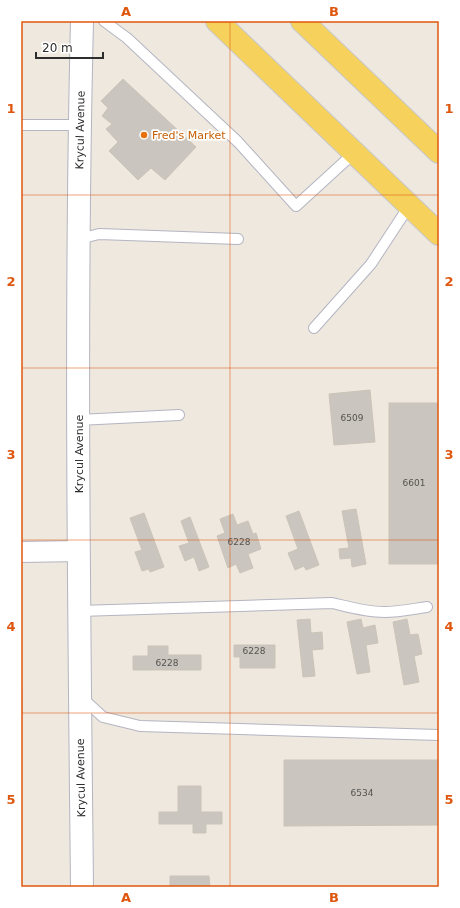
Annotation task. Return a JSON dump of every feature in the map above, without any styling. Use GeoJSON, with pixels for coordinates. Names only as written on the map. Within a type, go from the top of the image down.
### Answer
{"type":"FeatureCollection","features":[{"type":"Feature","properties":{"kind":"main road"},"geometry":{"type":"LineString","coordinates":[[217,21],[439,234]]}},
{"type":"Feature","properties":{"kind":"main road"},"geometry":{"type":"LineString","coordinates":[[302,21],[436,144]]}},
{"type":"Feature","properties":{"kind":"street","name":"Krycul Avenue"},"geometry":{"type":"LineString","coordinates":[[82,21],[78,420],[82,887]]}},
{"type":"Feature","properties":{"kind":"street"},"geometry":{"type":"LineString","coordinates":[[21,552],[79,551]]}},
{"type":"Feature","properties":{"kind":"lane"},"geometry":{"type":"LineString","coordinates":[[104,21],[127,38],[238,142],[296,206],[354,153]]}},
{"type":"Feature","properties":{"kind":"lane"},"geometry":{"type":"LineString","coordinates":[[21,125],[80,125]]}},
{"type":"Feature","properties":{"kind":"lane"},"geometry":{"type":"LineString","coordinates":[[314,328],[371,264],[409,206]]}},
{"type":"Feature","properties":{"kind":"lane"},"geometry":{"type":"LineString","coordinates":[[79,239],[99,234],[238,239]]}},
{"type":"Feature","properties":{"kind":"lane"},"geometry":{"type":"LineString","coordinates":[[78,420],[179,415]]}},
{"type":"Feature","properties":{"kind":"lane"},"geometry":{"type":"LineString","coordinates":[[79,611],[332,602],[382,612],[402,611],[427,607]]}},
{"type":"Feature","properties":{"kind":"lane"},"geometry":{"type":"LineString","coordinates":[[80,696],[103,717],[140,726],[439,735]]}},
{"type":"Feature","properties":{"kind":"building"},"geometry":{"type":"Polygon","coordinates":[[[123,79],[196,147],[165,180],[151,168],[138,180],[109,151],[118,142],[106,129],[112,124],[102,116],[108,108],[101,101],[123,79]]]}},
{"type":"Feature","properties":{"kind":"building"},"geometry":{"type":"Polygon","coordinates":[[[370,390],[375,442],[334,445],[329,394],[370,390]]]}},
{"type":"Feature","properties":{"kind":"building"},"geometry":{"type":"Polygon","coordinates":[[[389,403],[439,403],[439,564],[389,564],[389,403]]]}},
{"type":"Feature","properties":{"kind":"building"},"geometry":{"type":"Polygon","coordinates":[[[356,509],[366,564],[352,567],[351,558],[340,559],[339,549],[349,548],[342,511],[356,509]]]}},
{"type":"Feature","properties":{"kind":"building"},"geometry":{"type":"Polygon","coordinates":[[[299,511],[319,565],[306,570],[304,566],[295,570],[288,553],[298,549],[286,516],[299,511]]]}},
{"type":"Feature","properties":{"kind":"building"},"geometry":{"type":"Polygon","coordinates":[[[144,513],[164,567],[150,572],[149,569],[142,571],[135,552],[142,550],[130,518],[144,513]]]}},
{"type":"Feature","properties":{"kind":"building"},"geometry":{"type":"Polygon","coordinates":[[[233,514],[237,525],[248,521],[253,534],[256,533],[261,549],[248,554],[253,568],[240,573],[236,564],[228,568],[217,536],[225,533],[220,519],[233,514]]]}},
{"type":"Feature","properties":{"kind":"building"},"geometry":{"type":"Polygon","coordinates":[[[190,517],[209,567],[199,571],[194,557],[185,561],[179,546],[189,543],[181,521],[190,517]]]}},
{"type":"Feature","properties":{"kind":"building"},"geometry":{"type":"Polygon","coordinates":[[[310,619],[311,633],[322,632],[323,649],[312,650],[315,676],[303,677],[297,620],[310,619]]]}},
{"type":"Feature","properties":{"kind":"building"},"geometry":{"type":"Polygon","coordinates":[[[361,619],[363,628],[375,625],[378,643],[366,645],[370,672],[357,674],[347,622],[361,619]]]}},
{"type":"Feature","properties":{"kind":"building"},"geometry":{"type":"Polygon","coordinates":[[[407,619],[410,635],[418,634],[422,654],[414,656],[419,682],[404,685],[393,622],[407,619]]]}},
{"type":"Feature","properties":{"kind":"building"},"geometry":{"type":"Polygon","coordinates":[[[234,645],[275,645],[275,668],[240,668],[240,657],[234,657],[234,645]]]}},
{"type":"Feature","properties":{"kind":"building"},"geometry":{"type":"Polygon","coordinates":[[[148,646],[168,646],[168,655],[201,655],[201,670],[133,670],[133,656],[148,656],[148,646]]]}},
{"type":"Feature","properties":{"kind":"building"},"geometry":{"type":"Polygon","coordinates":[[[22,691],[22,716],[21,716],[22,691]]]}},
{"type":"Feature","properties":{"kind":"building"},"geometry":{"type":"Polygon","coordinates":[[[284,760],[439,760],[439,825],[284,826],[284,760]]]}},
{"type":"Feature","properties":{"kind":"building"},"geometry":{"type":"Polygon","coordinates":[[[178,786],[201,786],[201,812],[222,812],[222,824],[206,824],[206,833],[193,833],[193,824],[159,824],[159,812],[178,812],[178,786]]]}},
{"type":"Feature","properties":{"kind":"building"},"geometry":{"type":"Polygon","coordinates":[[[170,876],[209,876],[210,887],[160,887],[170,886],[170,876]]]}},
{"type":"Feature","properties":{"kind":"place","name":"Fred's Market"},"geometry":{"type":"Point","coordinates":[144,135]}}]}
